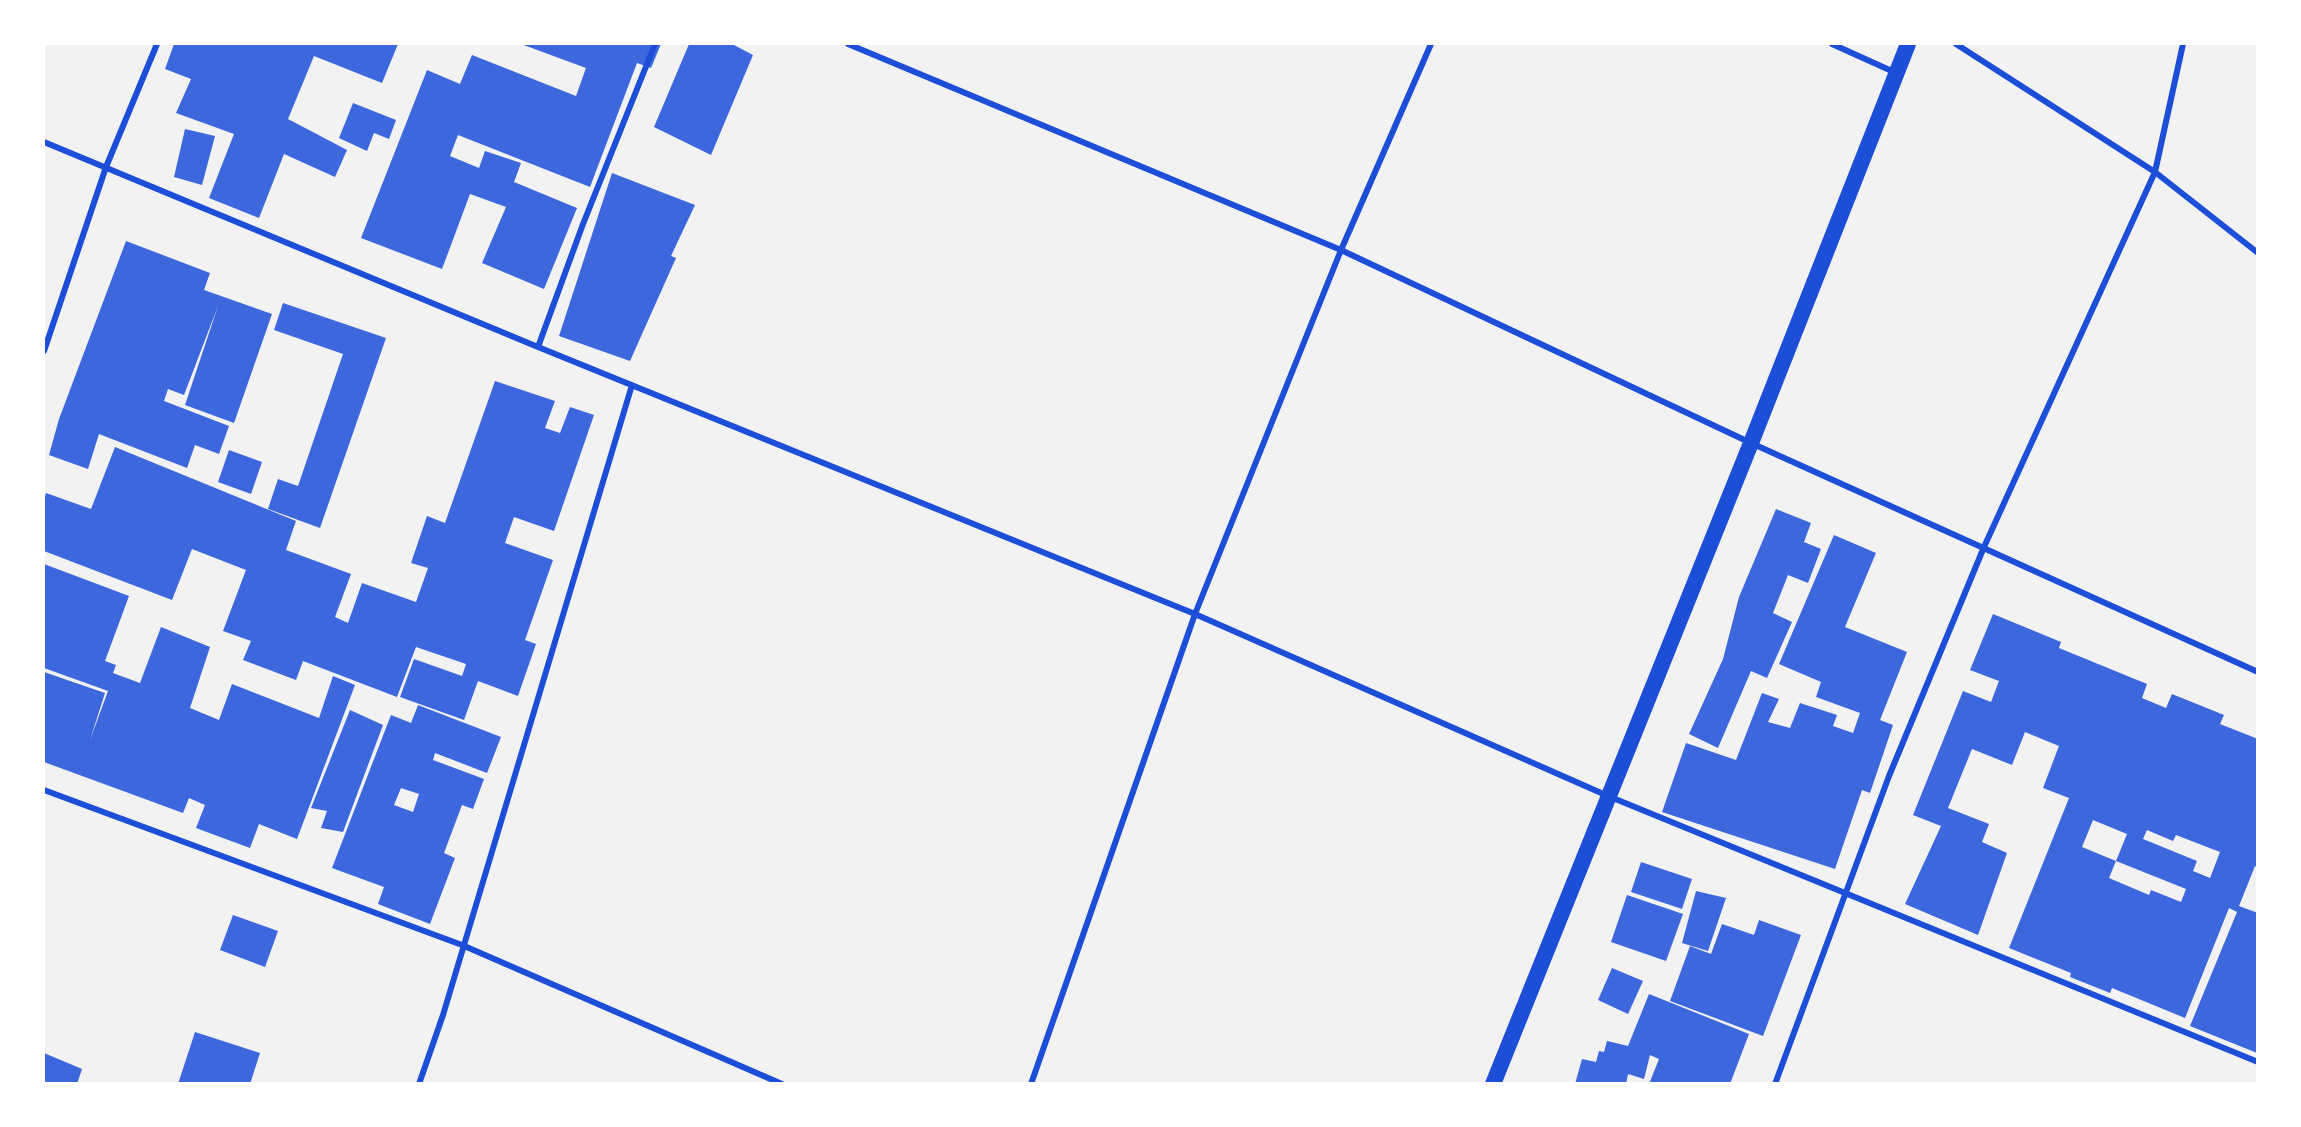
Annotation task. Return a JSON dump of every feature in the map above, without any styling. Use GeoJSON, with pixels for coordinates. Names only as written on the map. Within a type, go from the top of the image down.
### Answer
{"type":"FeatureCollection","features":[{"type":"Feature","properties":{"kind":"highway"},"geometry":{"type":"LineString","coordinates":[[1496,1081],[1908,44]]}},
{"type":"Feature","properties":{"kind":"street"},"geometry":{"type":"LineString","coordinates":[[44,351],[106,167],[157,44]]}},
{"type":"Feature","properties":{"kind":"street"},"geometry":{"type":"LineString","coordinates":[[538,347],[583,224],[655,44]]}},
{"type":"Feature","properties":{"kind":"street"},"geometry":{"type":"LineString","coordinates":[[849,44],[1341,250],[1751,443],[2258,672]]}},
{"type":"Feature","properties":{"kind":"street"},"geometry":{"type":"LineString","coordinates":[[1031,1083],[1195,614],[1341,250],[1431,44]]}},
{"type":"Feature","properties":{"kind":"street"},"geometry":{"type":"LineString","coordinates":[[1832,44],[1897,73]]}},
{"type":"Feature","properties":{"kind":"street"},"geometry":{"type":"LineString","coordinates":[[1956,44],[2155,172],[2258,253]]}},
{"type":"Feature","properties":{"kind":"street"},"geometry":{"type":"LineString","coordinates":[[1775,1083],[1889,776],[1984,547],[2155,172],[2183,44]]}},
{"type":"Feature","properties":{"kind":"street"},"geometry":{"type":"LineString","coordinates":[[44,142],[538,347],[1195,614],[1608,796],[2258,1062]]}},
{"type":"Feature","properties":{"kind":"street"},"geometry":{"type":"LineString","coordinates":[[419,1083],[443,1015],[462,945],[632,385]]}},
{"type":"Feature","properties":{"kind":"street"},"geometry":{"type":"LineString","coordinates":[[44,790],[462,945],[782,1083]]}},
{"type":"Feature","properties":{"kind":"building"},"geometry":{"type":"Polygon","coordinates":[[[174,44],[398,44],[382,83],[314,56],[288,119],[347,150],[335,177],[284,154],[259,218],[209,198],[234,134],[176,113],[191,79],[165,69],[174,44]]]}},
{"type":"Feature","properties":{"kind":"building"},"geometry":{"type":"Polygon","coordinates":[[[521,44],[661,44],[651,68],[637,63],[590,187],[458,135],[450,156],[479,168],[485,151],[521,163],[514,182],[577,208],[544,289],[482,263],[506,207],[470,194],[442,269],[361,238],[427,70],[460,84],[472,55],[576,96],[586,68],[521,44]]]}},
{"type":"Feature","properties":{"kind":"building"},"geometry":{"type":"Polygon","coordinates":[[[689,44],[732,44],[753,55],[711,155],[654,127],[689,44]]]}},
{"type":"Feature","properties":{"kind":"building"},"geometry":{"type":"Polygon","coordinates":[[[353,103],[396,120],[389,139],[374,133],[367,151],[339,138],[353,103]]]}},
{"type":"Feature","properties":{"kind":"building"},"geometry":{"type":"Polygon","coordinates":[[[185,129],[215,136],[202,185],[174,177],[185,129]]]}},
{"type":"Feature","properties":{"kind":"building"},"geometry":{"type":"Polygon","coordinates":[[[612,173],[695,205],[671,256],[676,258],[630,361],[559,336],[612,173]]]}},
{"type":"Feature","properties":{"kind":"building"},"geometry":{"type":"Polygon","coordinates":[[[126,241],[210,273],[204,290],[272,314],[234,423],[185,405],[218,306],[184,395],[168,389],[164,401],[229,426],[219,454],[195,445],[187,468],[99,434],[88,469],[49,455],[59,419],[126,241]]]}},
{"type":"Feature","properties":{"kind":"building"},"geometry":{"type":"Polygon","coordinates":[[[283,303],[386,338],[320,528],[268,509],[278,479],[298,486],[343,354],[274,330],[283,303]]]}},
{"type":"Feature","properties":{"kind":"building"},"geometry":{"type":"Polygon","coordinates":[[[495,381],[555,401],[545,428],[560,433],[570,407],[594,415],[554,531],[514,517],[505,543],[553,560],[525,640],[536,644],[518,696],[478,681],[464,720],[400,697],[414,659],[462,676],[466,664],[416,647],[397,697],[303,661],[296,680],[243,660],[251,641],[223,631],[246,570],[192,549],[172,600],[44,551],[46,493],[91,509],[115,447],[296,521],[286,550],[351,574],[335,617],[348,623],[362,583],[416,602],[428,568],[411,563],[427,516],[445,523],[495,381]]]}},
{"type":"Feature","properties":{"kind":"building"},"geometry":{"type":"Polygon","coordinates":[[[229,450],[262,462],[251,494],[218,482],[229,450]]]}},
{"type":"Feature","properties":{"kind":"building"},"geometry":{"type":"Polygon","coordinates":[[[1776,509],[1811,523],[1804,542],[1821,549],[1808,583],[1788,575],[1773,613],[1792,622],[1767,678],[1751,671],[1718,748],[1689,734],[1723,659],[1739,597],[1776,509]]]}},
{"type":"Feature","properties":{"kind":"building"},"geometry":{"type":"Polygon","coordinates":[[[1834,535],[1876,553],[1845,627],[1907,652],[1880,720],[1893,725],[1870,793],[1862,790],[1835,869],[1662,812],[1686,743],[1736,760],[1762,693],[1779,699],[1768,722],[1790,728],[1800,703],[1837,715],[1833,726],[1853,733],[1860,713],[1816,697],[1821,682],[1779,664],[1834,535]]]}},
{"type":"Feature","properties":{"kind":"building"},"geometry":{"type":"Polygon","coordinates":[[[44,564],[129,596],[105,661],[116,665],[113,673],[140,683],[161,627],[210,647],[190,708],[219,720],[232,684],[319,718],[333,676],[355,685],[297,839],[259,824],[250,848],[196,828],[205,805],[189,798],[183,813],[44,762],[44,672],[105,693],[90,740],[108,691],[44,668],[44,564]]]}},
{"type":"Feature","properties":{"kind":"building"},"geometry":{"type":"Polygon","coordinates":[[[1993,614],[2061,642],[2059,648],[2147,684],[2142,698],[2166,708],[2172,694],[2224,715],[2220,724],[2258,739],[2258,868],[2255,866],[2239,906],[2258,913],[2257,1053],[2190,1026],[2237,912],[2229,908],[2185,1018],[2112,988],[2110,993],[2070,977],[2071,973],[2009,948],[2069,798],[2043,788],[2059,746],[2025,732],[2012,765],[1972,749],[1948,808],[1989,824],[1982,842],[2007,853],[1978,935],[1905,904],[1941,826],[1913,815],[1963,691],[1991,702],[1999,681],[1970,670],[1993,614]],[[2093,820],[2082,847],[2116,861],[2127,834],[2093,820]],[[2147,830],[2143,839],[2197,861],[2193,871],[2210,878],[2220,852],[2176,835],[2173,841],[2147,830]],[[2116,861],[2109,878],[2149,895],[2151,890],[2181,902],[2186,889],[2116,861]]]}},
{"type":"Feature","properties":{"kind":"building"},"geometry":{"type":"Polygon","coordinates":[[[418,705],[501,737],[487,773],[435,753],[433,760],[484,779],[473,809],[462,805],[444,853],[455,858],[430,924],[378,904],[384,887],[332,868],[391,715],[411,723],[418,705]],[[401,788],[394,805],[413,812],[419,794],[401,788]]]}},
{"type":"Feature","properties":{"kind":"building"},"geometry":{"type":"Polygon","coordinates":[[[350,710],[383,725],[343,832],[321,828],[327,811],[311,808],[350,710]]]}},
{"type":"Feature","properties":{"kind":"building"},"geometry":{"type":"Polygon","coordinates":[[[1641,862],[1692,879],[1682,909],[1631,892],[1641,862]]]}},
{"type":"Feature","properties":{"kind":"building"},"geometry":{"type":"Polygon","coordinates":[[[1696,891],[1726,898],[1708,951],[1682,943],[1696,891]]]}},
{"type":"Feature","properties":{"kind":"building"},"geometry":{"type":"Polygon","coordinates":[[[1627,895],[1683,914],[1666,961],[1611,942],[1627,895]]]}},
{"type":"Feature","properties":{"kind":"building"},"geometry":{"type":"Polygon","coordinates":[[[233,915],[278,931],[265,967],[220,950],[233,915]]]}},
{"type":"Feature","properties":{"kind":"building"},"geometry":{"type":"Polygon","coordinates":[[[1759,920],[1801,935],[1763,1036],[1670,1001],[1690,946],[1711,954],[1722,924],[1754,935],[1759,920]]]}},
{"type":"Feature","properties":{"kind":"building"},"geometry":{"type":"Polygon","coordinates":[[[1612,968],[1643,981],[1628,1014],[1598,1000],[1612,968]]]}},
{"type":"Feature","properties":{"kind":"building"},"geometry":{"type":"Polygon","coordinates":[[[1649,994],[1749,1034],[1730,1084],[1649,1084],[1659,1059],[1650,1055],[1644,1079],[1628,1074],[1626,1084],[1575,1084],[1582,1059],[1596,1062],[1599,1051],[1604,1052],[1607,1041],[1628,1046],[1649,994]]]}},
{"type":"Feature","properties":{"kind":"building"},"geometry":{"type":"Polygon","coordinates":[[[195,1032],[260,1053],[250,1084],[178,1084],[195,1032]]]}},
{"type":"Feature","properties":{"kind":"building"},"geometry":{"type":"Polygon","coordinates":[[[44,1053],[82,1069],[77,1084],[49,1084],[44,1081],[44,1053]]]}}]}
